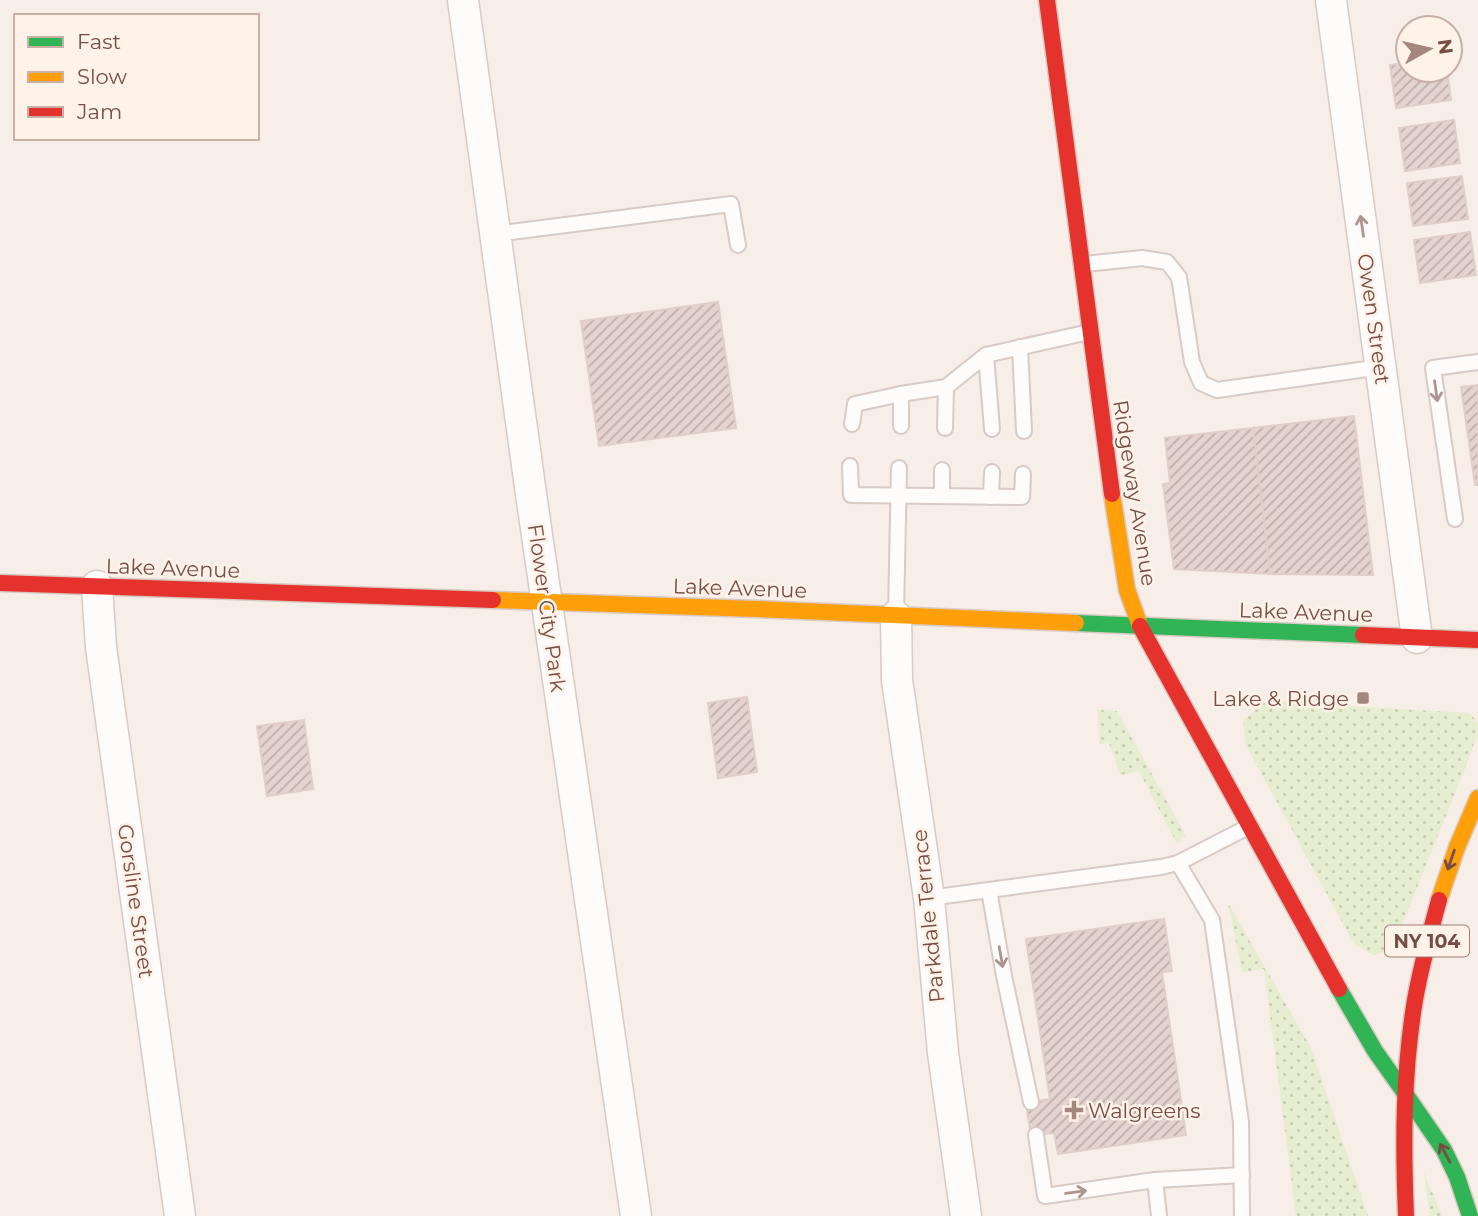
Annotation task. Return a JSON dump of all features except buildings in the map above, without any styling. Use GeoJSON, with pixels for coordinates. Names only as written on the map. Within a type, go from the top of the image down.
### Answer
{"type":"FeatureCollection","features":[{"type":"Feature","properties":{"kind":"main road","name":"Ridgeway Avenue"},"geometry":{"type":"LineString","coordinates":[[1047,0],[1120,552],[1128,590],[1140,626],[1352,1014],[1439,1141],[1455,1172],[1470,1216]]}},
{"type":"Feature","properties":{"kind":"main road","name":"Lake Avenue"},"geometry":{"type":"LineString","coordinates":[[0,583],[756,609],[1478,640]]}},
{"type":"Feature","properties":{"kind":"main road","name":"NY 104"},"geometry":{"type":"LineString","coordinates":[[1406,1216],[1404,1092],[1412,1018],[1427,940],[1450,862],[1478,797]]}},
{"type":"Feature","properties":{"kind":"street","name":"Flower City Park"},"geometry":{"type":"LineString","coordinates":[[463,0],[636,1216]]}},
{"type":"Feature","properties":{"kind":"street","name":"Owen Street"},"geometry":{"type":"LineString","coordinates":[[1331,0],[1417,638]]}},
{"type":"Feature","properties":{"kind":"street","name":"Gorsline Street"},"geometry":{"type":"LineString","coordinates":[[97,586],[101,647],[180,1216]]}},
{"type":"Feature","properties":{"kind":"street","name":"Parkdale Terrace"},"geometry":{"type":"LineString","coordinates":[[896,616],[897,680],[929,898],[943,1054],[966,1216]]}},
{"type":"Feature","properties":{"kind":"lane"},"geometry":{"type":"LineString","coordinates":[[495,234],[731,204],[738,245]]}},
{"type":"Feature","properties":{"kind":"lane"},"geometry":{"type":"LineString","coordinates":[[1083,264],[1142,258],[1167,262],[1179,277],[1192,362],[1201,383],[1217,390],[1381,367]]}},
{"type":"Feature","properties":{"kind":"lane"},"geometry":{"type":"LineString","coordinates":[[852,424],[855,404],[946,387],[986,355],[1091,331]]}},
{"type":"Feature","properties":{"kind":"lane"},"geometry":{"type":"LineString","coordinates":[[1020,347],[1024,430]]}},
{"type":"Feature","properties":{"kind":"lane"},"geometry":{"type":"LineString","coordinates":[[986,355],[992,429]]}},
{"type":"Feature","properties":{"kind":"lane"},"geometry":{"type":"LineString","coordinates":[[1454,519],[1433,368],[1478,362]]}},
{"type":"Feature","properties":{"kind":"lane"},"geometry":{"type":"LineString","coordinates":[[945,428],[946,387]]}},
{"type":"Feature","properties":{"kind":"lane"},"geometry":{"type":"LineString","coordinates":[[901,394],[901,426]]}},
{"type":"Feature","properties":{"kind":"lane"},"geometry":{"type":"LineString","coordinates":[[850,466],[851,495],[1022,497],[1023,474]]}},
{"type":"Feature","properties":{"kind":"lane"},"geometry":{"type":"LineString","coordinates":[[896,616],[899,468]]}},
{"type":"Feature","properties":{"kind":"lane"},"geometry":{"type":"LineString","coordinates":[[942,470],[942,496]]}},
{"type":"Feature","properties":{"kind":"lane"},"geometry":{"type":"LineString","coordinates":[[991,497],[992,472]]}},
{"type":"Feature","properties":{"kind":"lane"},"geometry":{"type":"LineString","coordinates":[[929,898],[1178,863],[1250,826]]}},
{"type":"Feature","properties":{"kind":"lane"},"geometry":{"type":"LineString","coordinates":[[1178,863],[1212,920],[1241,1122],[1242,1216]]}},
{"type":"Feature","properties":{"kind":"lane"},"geometry":{"type":"LineString","coordinates":[[989,890],[1031,1102]]}},
{"type":"Feature","properties":{"kind":"lane"},"geometry":{"type":"LineString","coordinates":[[1036,1135],[1045,1196],[1155,1180],[1242,1175]]}},
{"type":"Feature","properties":{"kind":"lane"},"geometry":{"type":"LineString","coordinates":[[1155,1180],[1159,1216]]}},
{"type":"Feature","properties":{"kind":"green space"},"geometry":{"type":"Polygon","coordinates":[[[1267,701],[1469,713],[1478,722],[1478,733],[1464,771],[1392,950],[1373,955],[1354,944],[1246,745],[1243,720],[1267,701]]]}},
{"type":"Feature","properties":{"kind":"green space"},"geometry":{"type":"Polygon","coordinates":[[[1098,710],[1117,711],[1186,836],[1177,844],[1139,771],[1121,775],[1109,743],[1099,744],[1098,710]]]}},
{"type":"Feature","properties":{"kind":"green space"},"geometry":{"type":"Polygon","coordinates":[[[1228,903],[1311,1048],[1368,1216],[1296,1216],[1264,969],[1242,972],[1228,903]]]}},
{"type":"Feature","properties":{"kind":"green space"},"geometry":{"type":"Polygon","coordinates":[[[1424,1173],[1442,1216],[1430,1216],[1424,1173]]]}},
{"type":"Feature","properties":{"kind":"traffic: fast"},"geometry":{"type":"LineString","coordinates":[[1076,623],[1363,635]]}},
{"type":"Feature","properties":{"kind":"traffic: fast"},"geometry":{"type":"LineString","coordinates":[[1339,989],[1375,1051],[1404,1092]]}},
{"type":"Feature","properties":{"kind":"traffic: fast"},"geometry":{"type":"LineString","coordinates":[[1404,1092],[1444,1150],[1457,1177],[1470,1216]]}},
{"type":"Feature","properties":{"kind":"traffic: slow"},"geometry":{"type":"LineString","coordinates":[[1112,494],[1127,590],[1140,626]]}},
{"type":"Feature","properties":{"kind":"traffic: slow"},"geometry":{"type":"LineString","coordinates":[[493,600],[1076,623]]}},
{"type":"Feature","properties":{"kind":"traffic: slow"},"geometry":{"type":"LineString","coordinates":[[1439,900],[1457,847],[1478,798]]}},
{"type":"Feature","properties":{"kind":"traffic: jam"},"geometry":{"type":"LineString","coordinates":[[1047,0],[1112,494]]}},
{"type":"Feature","properties":{"kind":"traffic: jam"},"geometry":{"type":"LineString","coordinates":[[0,583],[493,600]]}},
{"type":"Feature","properties":{"kind":"traffic: jam"},"geometry":{"type":"LineString","coordinates":[[1140,626],[1339,989]]}},
{"type":"Feature","properties":{"kind":"traffic: jam"},"geometry":{"type":"LineString","coordinates":[[1363,635],[1478,640]]}},
{"type":"Feature","properties":{"kind":"traffic: jam"},"geometry":{"type":"LineString","coordinates":[[1406,1216],[1404,1135],[1408,1054],[1417,987],[1439,900]]}},
{"type":"Feature","properties":{"kind":"place","name":"Lake & Ridge"},"geometry":{"type":"Point","coordinates":[1363,698]}},
{"type":"Feature","properties":{"kind":"place","name":"Walgreens"},"geometry":{"type":"Point","coordinates":[1074,1110]}}]}
